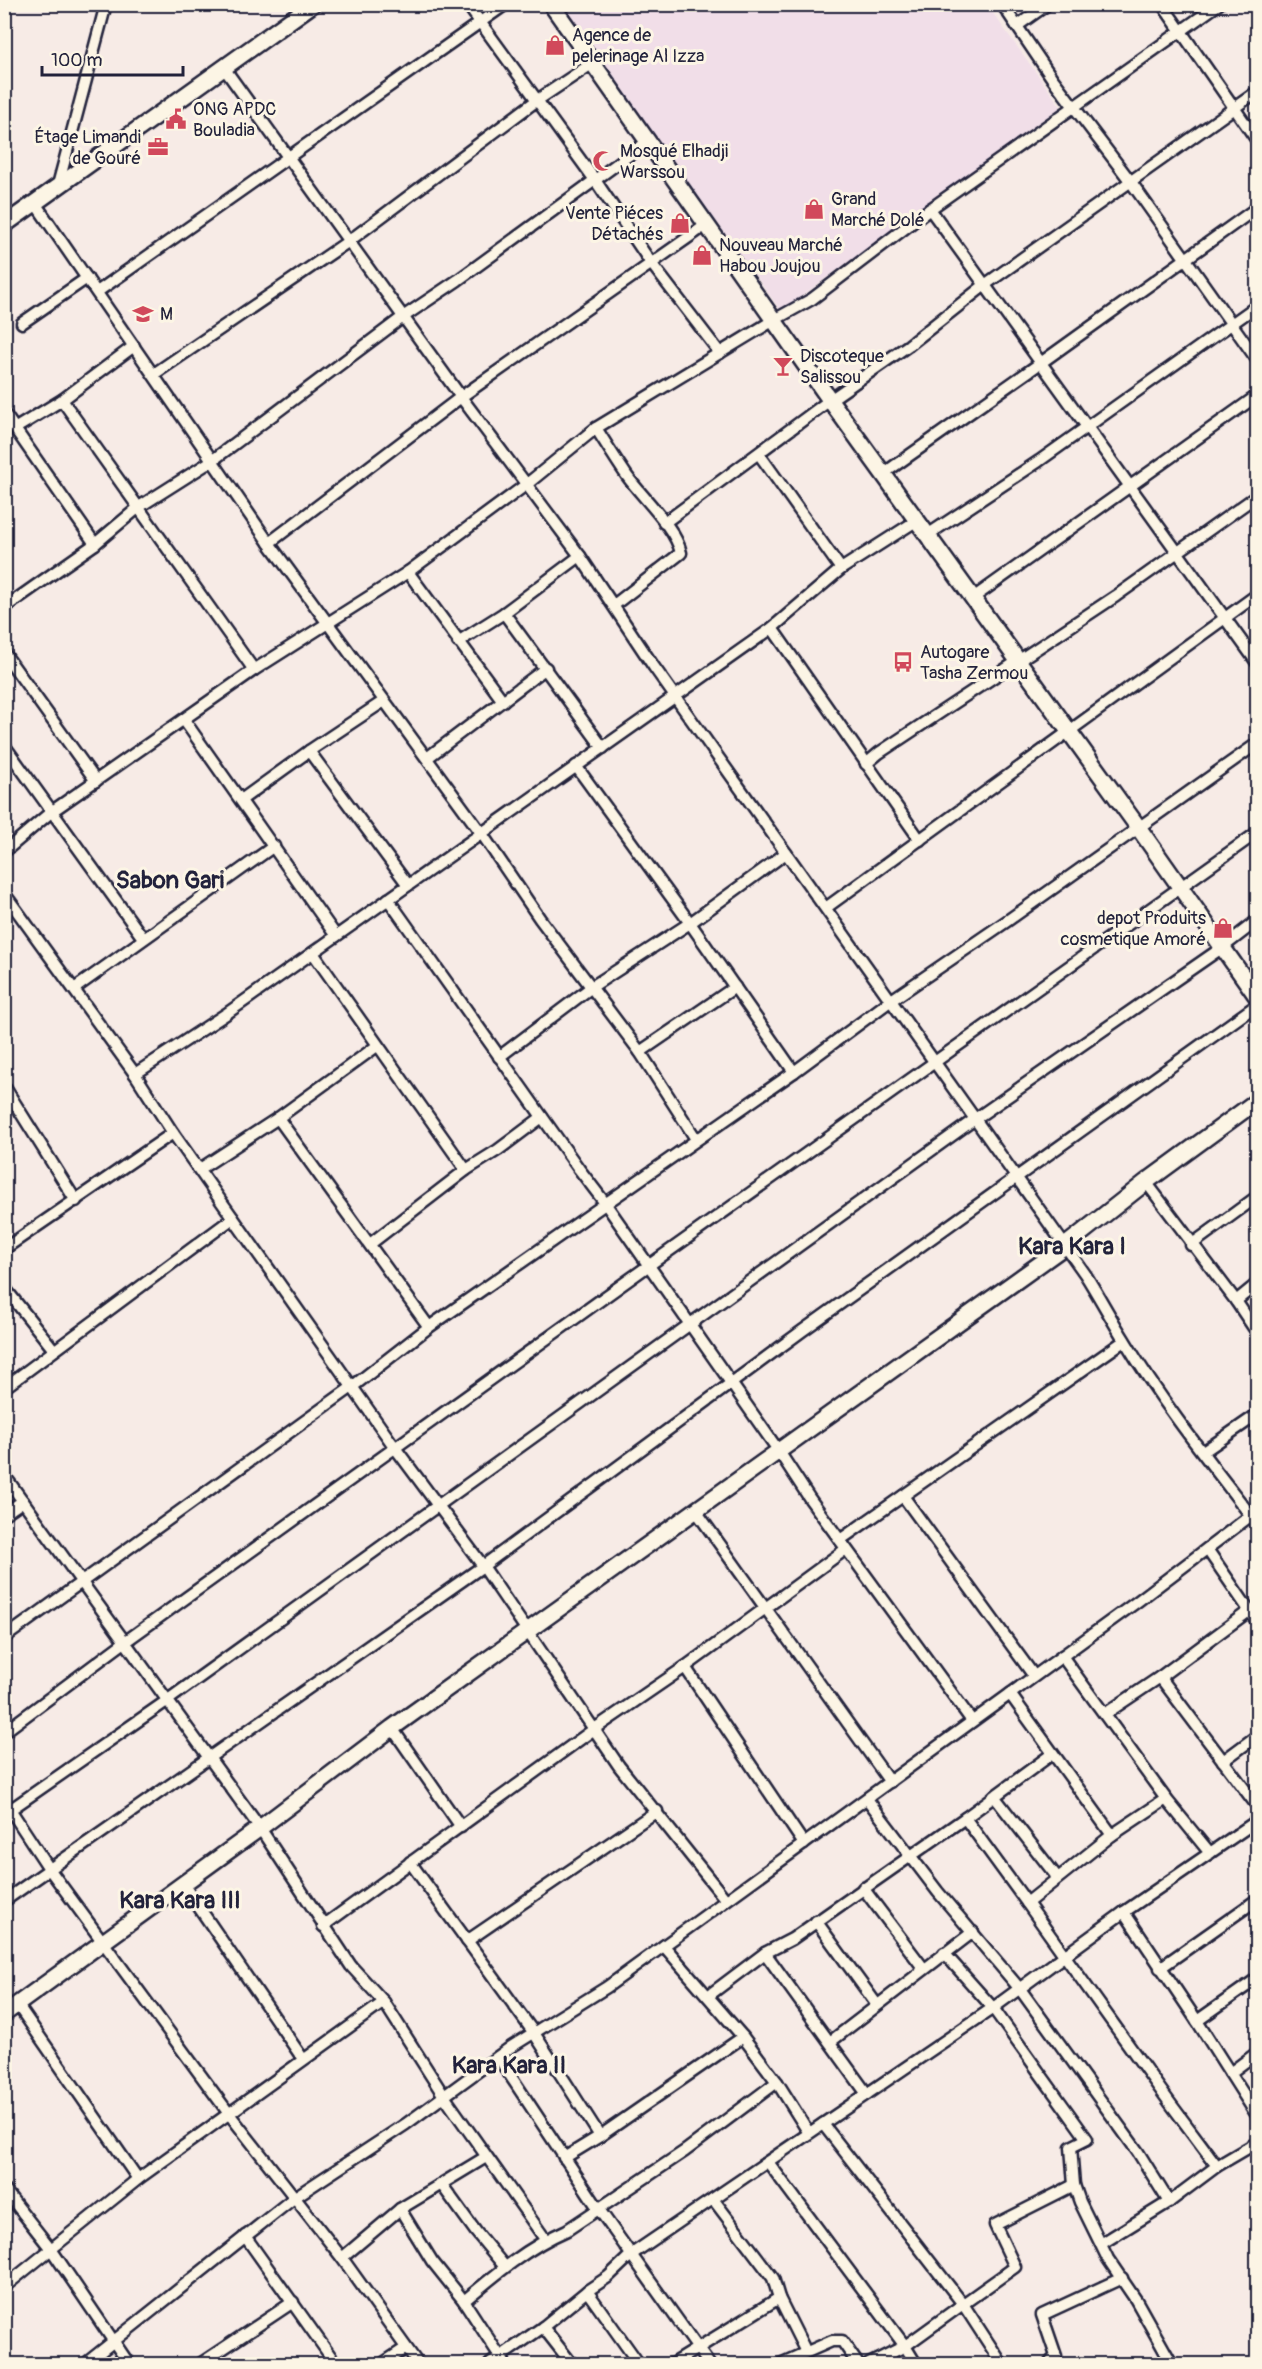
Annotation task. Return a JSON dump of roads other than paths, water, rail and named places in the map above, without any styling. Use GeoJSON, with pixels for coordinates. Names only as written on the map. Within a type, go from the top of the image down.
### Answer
{"type":"FeatureCollection","features":[{"type":"Feature","properties":{"kind":"street"},"geometry":{"type":"LineString","coordinates":[[57,189],[106,4]]}},
{"type":"Feature","properties":{"kind":"street"},"geometry":{"type":"LineString","coordinates":[[4,225],[313,4]]}},
{"type":"Feature","properties":{"kind":"street"},"geometry":{"type":"LineString","coordinates":[[467,4],[595,180],[651,263],[720,353]]}},
{"type":"Feature","properties":{"kind":"street"},"geometry":{"type":"LineString","coordinates":[[96,292],[506,4]]}},
{"type":"Feature","properties":{"kind":"street"},"geometry":{"type":"LineString","coordinates":[[551,4],[926,536],[1070,732],[1257,998]]}},
{"type":"Feature","properties":{"kind":"street"},"geometry":{"type":"LineString","coordinates":[[1002,4],[1257,361]]}},
{"type":"Feature","properties":{"kind":"street"},"geometry":{"type":"LineString","coordinates":[[1017,26],[1048,4]]}},
{"type":"Feature","properties":{"kind":"street"},"geometry":{"type":"LineString","coordinates":[[1162,4],[1257,142]]}},
{"type":"Feature","properties":{"kind":"street"},"geometry":{"type":"LineString","coordinates":[[4,852],[51,812],[254,670],[408,572],[527,484],[596,428],[774,320],[812,300],[930,209],[1219,4]]}},
{"type":"Feature","properties":{"kind":"street"},"geometry":{"type":"LineString","coordinates":[[154,374],[349,241],[536,101],[593,63]]}},
{"type":"Feature","properties":{"kind":"street"},"geometry":{"type":"LineString","coordinates":[[85,2364],[295,2197],[498,2057],[607,1987],[1207,1549],[1255,1517],[1203,1452],[1125,1341],[1112,1315],[1065,1246],[890,1001],[827,907],[675,697],[580,556],[461,397],[224,68]]}},
{"type":"Feature","properties":{"kind":"street"},"geometry":{"type":"LineString","coordinates":[[664,523],[830,400],[909,345],[986,284],[1257,91]]}},
{"type":"Feature","properties":{"kind":"street"},"geometry":{"type":"LineString","coordinates":[[6,602],[95,544],[139,507],[213,460],[403,317],[467,274],[647,142]]}},
{"type":"Feature","properties":{"kind":"street"},"geometry":{"type":"LineString","coordinates":[[35,203],[269,543],[482,834],[540,919],[593,986],[640,1052],[696,1139]]}},
{"type":"Feature","properties":{"kind":"street"},"geometry":{"type":"LineString","coordinates":[[883,474],[1042,363],[1257,207]]}},
{"type":"Feature","properties":{"kind":"street"},"geometry":{"type":"LineString","coordinates":[[930,209],[1257,664]]}},
{"type":"Feature","properties":{"kind":"street"},"geometry":{"type":"LineString","coordinates":[[269,543],[461,397],[706,225]]}},
{"type":"Feature","properties":{"kind":"street"},"geometry":{"type":"LineString","coordinates":[[22,323],[87,278]]}},
{"type":"Feature","properties":{"kind":"street"},"geometry":{"type":"LineString","coordinates":[[926,536],[1039,461],[1257,305]]}},
{"type":"Feature","properties":{"kind":"street"},"geometry":{"type":"LineString","coordinates":[[16,428],[62,400],[134,346]]}},
{"type":"Feature","properties":{"kind":"street"},"geometry":{"type":"LineString","coordinates":[[973,598],[1257,394]]}},
{"type":"Feature","properties":{"kind":"street"},"geometry":{"type":"LineString","coordinates":[[62,400],[254,670]]}},
{"type":"Feature","properties":{"kind":"street"},"geometry":{"type":"LineString","coordinates":[[4,413],[95,544]]}},
{"type":"Feature","properties":{"kind":"street"},"geometry":{"type":"LineString","coordinates":[[596,428],[627,476],[680,546],[681,553],[614,605]]}},
{"type":"Feature","properties":{"kind":"street"},"geometry":{"type":"LineString","coordinates":[[759,454],[841,569]]}},
{"type":"Feature","properties":{"kind":"street"},"geometry":{"type":"LineString","coordinates":[[866,764],[1176,553],[1257,495]]}},
{"type":"Feature","properties":{"kind":"street"},"geometry":{"type":"LineString","coordinates":[[135,1074],[482,834],[772,628],[841,569],[916,521]]}},
{"type":"Feature","properties":{"kind":"street"},"geometry":{"type":"LineString","coordinates":[[458,642],[504,614],[580,556]]}},
{"type":"Feature","properties":{"kind":"street"},"geometry":{"type":"LineString","coordinates":[[408,572],[503,701]]}},
{"type":"Feature","properties":{"kind":"street"},"geometry":{"type":"LineString","coordinates":[[827,907],[1257,594]]}},
{"type":"Feature","properties":{"kind":"street"},"geometry":{"type":"LineString","coordinates":[[504,614],[603,748]]}},
{"type":"Feature","properties":{"kind":"street"},"geometry":{"type":"LineString","coordinates":[[772,628],[920,840]]}},
{"type":"Feature","properties":{"kind":"street"},"geometry":{"type":"LineString","coordinates":[[4,653],[96,781]]}},
{"type":"Feature","properties":{"kind":"street"},"geometry":{"type":"LineString","coordinates":[[426,758],[546,668]]}},
{"type":"Feature","properties":{"kind":"street"},"geometry":{"type":"LineString","coordinates":[[241,800],[309,750],[384,701]]}},
{"type":"Feature","properties":{"kind":"street"},"geometry":{"type":"LineString","coordinates":[[183,720],[336,936]]}},
{"type":"Feature","properties":{"kind":"street"},"geometry":{"type":"LineString","coordinates":[[4,1638],[352,1387],[429,1327],[794,1072],[890,1001],[1257,743]]}},
{"type":"Feature","properties":{"kind":"street"},"geometry":{"type":"LineString","coordinates":[[4,745],[143,938]]}},
{"type":"Feature","properties":{"kind":"street"},"geometry":{"type":"LineString","coordinates":[[309,750],[408,885]]}},
{"type":"Feature","properties":{"kind":"street"},"geometry":{"type":"LineString","coordinates":[[576,766],[794,1072]]}},
{"type":"Feature","properties":{"kind":"street"},"geometry":{"type":"LineString","coordinates":[[4,1732],[126,1641],[648,1266],[1257,832]]}},
{"type":"Feature","properties":{"kind":"street"},"geometry":{"type":"LineString","coordinates":[[74,989],[274,846]]}},
{"type":"Feature","properties":{"kind":"street"},"geometry":{"type":"LineString","coordinates":[[500,1057],[593,986],[690,923],[786,853]]}},
{"type":"Feature","properties":{"kind":"street"},"geometry":{"type":"LineString","coordinates":[[4,893],[135,1074],[173,1132],[436,1506],[483,1566],[619,1766],[726,1900]]}},
{"type":"Feature","properties":{"kind":"street"},"geometry":{"type":"LineString","coordinates":[[387,899],[605,1203],[843,1544],[972,1721]]}},
{"type":"Feature","properties":{"kind":"street"},"geometry":{"type":"LineString","coordinates":[[8,1812],[168,1700],[975,1119],[1223,947],[1257,920]]}},
{"type":"Feature","properties":{"kind":"street"},"geometry":{"type":"LineString","coordinates":[[313,953],[466,1170]]}},
{"type":"Feature","properties":{"kind":"street"},"geometry":{"type":"LineString","coordinates":[[640,1052],[735,987]]}},
{"type":"Feature","properties":{"kind":"street"},"geometry":{"type":"LineString","coordinates":[[4,1901],[483,1566],[731,1382],[1257,1004]]}},
{"type":"Feature","properties":{"kind":"street"},"geometry":{"type":"LineString","coordinates":[[200,1169],[278,1118],[377,1046]]}},
{"type":"Feature","properties":{"kind":"street"},"geometry":{"type":"LineString","coordinates":[[4,1086],[76,1201]]}},
{"type":"Feature","properties":{"kind":"street"},"geometry":{"type":"LineString","coordinates":[[4,2014],[526,1631],[1065,1246],[1146,1182],[1257,1100]]}},
{"type":"Feature","properties":{"kind":"street"},"geometry":{"type":"LineString","coordinates":[[370,1244],[466,1170],[498,1150],[542,1117]]}},
{"type":"Feature","properties":{"kind":"street"},"geometry":{"type":"LineString","coordinates":[[278,1118],[429,1327]]}},
{"type":"Feature","properties":{"kind":"street"},"geometry":{"type":"LineString","coordinates":[[4,1249],[173,1132]]}},
{"type":"Feature","properties":{"kind":"street"},"geometry":{"type":"LineString","coordinates":[[1146,1182],[1191,1245],[1236,1301],[1257,1334]]}},
{"type":"Feature","properties":{"kind":"street"},"geometry":{"type":"LineString","coordinates":[[1191,1245],[1257,1196]]}},
{"type":"Feature","properties":{"kind":"street"},"geometry":{"type":"LineString","coordinates":[[4,1388],[233,1218]]}},
{"type":"Feature","properties":{"kind":"street"},"geometry":{"type":"LineString","coordinates":[[1236,1301],[1257,1283]]}},
{"type":"Feature","properties":{"kind":"street"},"geometry":{"type":"LineString","coordinates":[[4,1287],[54,1350]]}},
{"type":"Feature","properties":{"kind":"street"},"geometry":{"type":"LineString","coordinates":[[323,1926],[594,1730],[765,1610],[903,1496],[1125,1341]]}},
{"type":"Feature","properties":{"kind":"street"},"geometry":{"type":"LineString","coordinates":[[1203,1452],[1257,1414]]}},
{"type":"Feature","properties":{"kind":"street"},"geometry":{"type":"LineString","coordinates":[[4,1475],[260,1828],[351,1966],[384,2002],[444,2096],[545,2240]]}},
{"type":"Feature","properties":{"kind":"street"},"geometry":{"type":"LineString","coordinates":[[903,1496],[1034,1676]]}},
{"type":"Feature","properties":{"kind":"street"},"geometry":{"type":"LineString","coordinates":[[4,1514],[23,1501]]}},
{"type":"Feature","properties":{"kind":"street"},"geometry":{"type":"LineString","coordinates":[[696,1511],[890,1782]]}},
{"type":"Feature","properties":{"kind":"street"},"geometry":{"type":"LineString","coordinates":[[1207,1549],[1257,1623]]}},
{"type":"Feature","properties":{"kind":"street"},"geometry":{"type":"LineString","coordinates":[[1105,1714],[1160,1677],[1249,1611]]}},
{"type":"Feature","properties":{"kind":"street"},"geometry":{"type":"LineString","coordinates":[[1062,1656],[1166,1799],[1210,1853]]}},
{"type":"Feature","properties":{"kind":"street"},"geometry":{"type":"LineString","coordinates":[[685,1667],[804,1844]]}},
{"type":"Feature","properties":{"kind":"street"},"geometry":{"type":"LineString","coordinates":[[1160,1677],[1257,1807]]}},
{"type":"Feature","properties":{"kind":"street"},"geometry":{"type":"LineString","coordinates":[[1010,1694],[1112,1835]]}},
{"type":"Feature","properties":{"kind":"street"},"geometry":{"type":"LineString","coordinates":[[392,1728],[461,1827]]}},
{"type":"Feature","properties":{"kind":"street"},"geometry":{"type":"LineString","coordinates":[[1223,1761],[1257,1735]]}},
{"type":"Feature","properties":{"kind":"street"},"geometry":{"type":"LineString","coordinates":[[708,1996],[765,1953],[792,1939],[1052,1754]]}},
{"type":"Feature","properties":{"kind":"street"},"geometry":{"type":"LineString","coordinates":[[994,1796],[1057,1877]]}},
{"type":"Feature","properties":{"kind":"street"},"geometry":{"type":"LineString","coordinates":[[867,1799],[938,1892],[1020,1989],[1138,2152],[1169,2202]]}},
{"type":"Feature","properties":{"kind":"street"},"geometry":{"type":"LineString","coordinates":[[1027,1903],[1112,1835],[1166,1799]]}},
{"type":"Feature","properties":{"kind":"street"},"geometry":{"type":"LineString","coordinates":[[4,1800],[8,1812],[103,1943],[230,2115],[342,2258],[418,2364]]}},
{"type":"Feature","properties":{"kind":"street"},"geometry":{"type":"LineString","coordinates":[[467,1941],[657,1811]]}},
{"type":"Feature","properties":{"kind":"street"},"geometry":{"type":"LineString","coordinates":[[965,1818],[1217,2166]]}},
{"type":"Feature","properties":{"kind":"street"},"geometry":{"type":"LineString","coordinates":[[490,2364],[503,2360],[587,2291],[608,2277],[632,2254],[993,2008],[1124,1912],[1257,1820]]}},
{"type":"Feature","properties":{"kind":"street"},"geometry":{"type":"LineString","coordinates":[[410,1862],[534,2033],[600,2136]]}},
{"type":"Feature","properties":{"kind":"street"},"geometry":{"type":"LineString","coordinates":[[183,1884],[303,2059]]}},
{"type":"Feature","properties":{"kind":"street"},"geometry":{"type":"LineString","coordinates":[[863,1888],[924,1969]]}},
{"type":"Feature","properties":{"kind":"street"},"geometry":{"type":"LineString","coordinates":[[1161,1968],[1257,1899]]}},
{"type":"Feature","properties":{"kind":"street"},"geometry":{"type":"LineString","coordinates":[[1124,1912],[1197,2021],[1257,2117]]}},
{"type":"Feature","properties":{"kind":"street"},"geometry":{"type":"LineString","coordinates":[[816,1922],[877,2005]]}},
{"type":"Feature","properties":{"kind":"street"},"geometry":{"type":"LineString","coordinates":[[830,2042],[973,1932]]}},
{"type":"Feature","properties":{"kind":"street"},"geometry":{"type":"LineString","coordinates":[[664,1946],[743,2037],[777,2082],[809,2133]]}},
{"type":"Feature","properties":{"kind":"street"},"geometry":{"type":"LineString","coordinates":[[765,1953],[867,2094]]}},
{"type":"Feature","properties":{"kind":"street"},"geometry":{"type":"LineString","coordinates":[[944,1953],[993,2008],[1087,2139],[1071,2147],[1074,2185],[1080,2202],[1101,2244],[1172,2364]]}},
{"type":"Feature","properties":{"kind":"street"},"geometry":{"type":"LineString","coordinates":[[1197,2021],[1257,1978]]}},
{"type":"Feature","properties":{"kind":"street"},"geometry":{"type":"LineString","coordinates":[[4,2287],[138,2179],[384,2002]]}},
{"type":"Feature","properties":{"kind":"street"},"geometry":{"type":"LineString","coordinates":[[17,2004],[138,2179]]}},
{"type":"Feature","properties":{"kind":"street"},"geometry":{"type":"LineString","coordinates":[[564,2157],[600,2136],[743,2037]]}},
{"type":"Feature","properties":{"kind":"street"},"geometry":{"type":"LineString","coordinates":[[1230,2073],[1257,2052]]}},
{"type":"Feature","properties":{"kind":"street"},"geometry":{"type":"LineString","coordinates":[[498,2057],[598,2208],[710,2364]]}},
{"type":"Feature","properties":{"kind":"street"},"geometry":{"type":"LineString","coordinates":[[464,2301],[505,2267],[545,2240],[567,2230],[685,2151],[777,2082]]}},
{"type":"Feature","properties":{"kind":"street"},"geometry":{"type":"LineString","coordinates":[[823,2124],[963,2304],[1002,2364]]}},
{"type":"Feature","properties":{"kind":"street"},"geometry":{"type":"LineString","coordinates":[[1101,2244],[1169,2202],[1217,2166],[1257,2142]]}},
{"type":"Feature","properties":{"kind":"street"},"geometry":{"type":"LineString","coordinates":[[342,2258],[400,2209],[486,2157]]}},
{"type":"Feature","properties":{"kind":"street"},"geometry":{"type":"LineString","coordinates":[[768,2162],[916,2364]]}},
{"type":"Feature","properties":{"kind":"street"},"geometry":{"type":"LineString","coordinates":[[442,2185],[505,2267]]}},
{"type":"Feature","properties":{"kind":"street"},"geometry":{"type":"LineString","coordinates":[[869,2364],[905,2346],[1015,2266],[994,2225],[1074,2185]]}},
{"type":"Feature","properties":{"kind":"street"},"geometry":{"type":"LineString","coordinates":[[4,2189],[51,2249],[129,2364]]}},
{"type":"Feature","properties":{"kind":"street"},"geometry":{"type":"LineString","coordinates":[[713,2199],[773,2278],[779,2298],[807,2352]]}},
{"type":"Feature","properties":{"kind":"street"},"geometry":{"type":"LineString","coordinates":[[400,2209],[432,2261],[464,2301],[503,2360]]}},
{"type":"Feature","properties":{"kind":"street"},"geometry":{"type":"LineString","coordinates":[[245,2236],[336,2364]]}},
{"type":"Feature","properties":{"kind":"street"},"geometry":{"type":"LineString","coordinates":[[1049,2364],[1056,2356],[1042,2315],[1122,2278]]}},
{"type":"Feature","properties":{"kind":"street"},"geometry":{"type":"LineString","coordinates":[[587,2291],[639,2364]]}},
{"type":"Feature","properties":{"kind":"street"},"geometry":{"type":"LineString","coordinates":[[672,2364],[779,2298]]}},
{"type":"Feature","properties":{"kind":"street"},"geometry":{"type":"LineString","coordinates":[[200,2364],[213,2361],[293,2302]]}},
{"type":"Feature","properties":{"kind":"street"},"geometry":{"type":"LineString","coordinates":[[543,2327],[572,2364]]}},
{"type":"Feature","properties":{"kind":"street"},"geometry":{"type":"LineString","coordinates":[[780,2364],[832,2341],[842,2341],[858,2364]]}},
{"type":"Feature","properties":{"kind":"street"},"geometry":{"type":"LineString","coordinates":[[382,2364],[406,2348]]}},
{"type":"Feature","properties":{"kind":"place","name":"Agence de pelerinage Al Izza"},"geometry":{"type":"Point","coordinates":[555,45]}},
{"type":"Feature","properties":{"kind":"place","name":"ONG APDC Bouladia"},"geometry":{"type":"Point","coordinates":[176,119]}},
{"type":"Feature","properties":{"kind":"place","name":"Étage Limandi de Gouré"},"geometry":{"type":"Point","coordinates":[158,147]}},
{"type":"Feature","properties":{"kind":"place","name":"Mosqué Elhadji Warssou"},"geometry":{"type":"Point","coordinates":[603,161]}},
{"type":"Feature","properties":{"kind":"place","name":"Grand Marché Dolé"},"geometry":{"type":"Point","coordinates":[814,209]}},
{"type":"Feature","properties":{"kind":"place","name":"Vente Piéces Détachés"},"geometry":{"type":"Point","coordinates":[680,223]}},
{"type":"Feature","properties":{"kind":"place","name":"Nouveau Marché Habou Joujou"},"geometry":{"type":"Point","coordinates":[702,255]}},
{"type":"Feature","properties":{"kind":"place","name":"M"},"geometry":{"type":"Point","coordinates":[143,314]}},
{"type":"Feature","properties":{"kind":"place","name":"Discoteque Salissou"},"geometry":{"type":"Point","coordinates":[783,366]}},
{"type":"Feature","properties":{"kind":"place","name":"Autogare Tasha Zermou"},"geometry":{"type":"Point","coordinates":[903,662]}},
{"type":"Feature","properties":{"kind":"place","name":"depot Produits cosmetique Amoré"},"geometry":{"type":"Point","coordinates":[1223,928]}},
{"type":"Feature","properties":{"kind":"district","name":"Sabon Gari"},"geometry":{"type":"Point","coordinates":[170,880]}},
{"type":"Feature","properties":{"kind":"district","name":"Kara Kara I"},"geometry":{"type":"Point","coordinates":[1072,1246]}},
{"type":"Feature","properties":{"kind":"district","name":"Kara Kara III"},"geometry":{"type":"Point","coordinates":[180,1900]}},
{"type":"Feature","properties":{"kind":"district","name":"Kara Kara II"},"geometry":{"type":"Point","coordinates":[509,2065]}}]}
